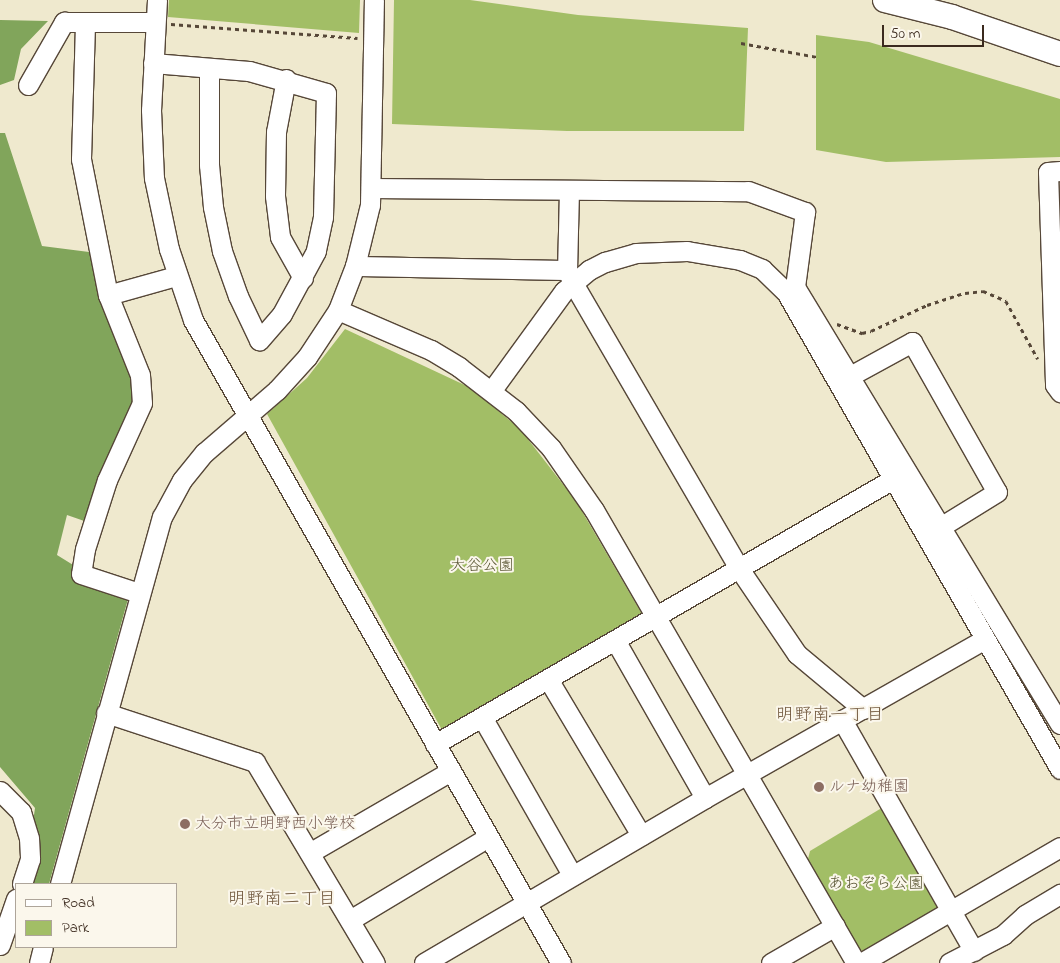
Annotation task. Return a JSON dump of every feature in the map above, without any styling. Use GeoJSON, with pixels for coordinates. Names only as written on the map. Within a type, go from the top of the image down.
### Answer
{"type":"FeatureCollection","features":[{"type":"Feature","properties":{"kind":"main road"},"geometry":{"type":"LineString","coordinates":[[885,0],[952,17],[1060,54]]}},
{"type":"Feature","properties":{"kind":"street"},"geometry":{"type":"LineString","coordinates":[[157,0],[162,23],[154,63],[153,167],[163,225],[176,276],[200,334],[526,902],[559,963]]}},
{"type":"Feature","properties":{"kind":"street"},"geometry":{"type":"LineString","coordinates":[[60,883],[106,713],[116,688],[139,592],[162,517],[182,480],[204,453],[248,416],[293,373],[338,310],[355,266],[367,220],[371,188],[374,0]]}},
{"type":"Feature","properties":{"kind":"street"},"geometry":{"type":"LineString","coordinates":[[28,85],[64,22],[84,24],[162,23]]}},
{"type":"Feature","properties":{"kind":"street"},"geometry":{"type":"LineString","coordinates":[[84,24],[82,159],[108,295],[140,375],[142,403],[107,480],[84,549],[82,574],[139,592]]}},
{"type":"Feature","properties":{"kind":"street"},"geometry":{"type":"LineString","coordinates":[[154,63],[249,71],[286,79],[326,93],[323,217],[316,250],[303,278],[282,314],[259,340],[238,296],[222,250],[213,207],[209,165],[209,68]]}},
{"type":"Feature","properties":{"kind":"street"},"geometry":{"type":"LineString","coordinates":[[286,79],[276,132],[275,196],[280,237],[303,278]]}},
{"type":"Feature","properties":{"kind":"street"},"geometry":{"type":"LineString","coordinates":[[1060,171],[1048,172],[1055,385],[1060,392]]}},
{"type":"Feature","properties":{"kind":"street"},"geometry":{"type":"LineString","coordinates":[[371,188],[748,191],[805,212],[790,290],[893,480],[1060,770]]}},
{"type":"Feature","properties":{"kind":"street"},"geometry":{"type":"LineString","coordinates":[[569,190],[570,276],[738,567],[797,654],[863,709]]}},
{"type":"Feature","properties":{"kind":"street"},"geometry":{"type":"LineString","coordinates":[[355,266],[570,276],[605,262],[636,254],[687,251],[749,264],[771,276],[790,290],[850,376],[1060,724]]}},
{"type":"Feature","properties":{"kind":"street"},"geometry":{"type":"LineString","coordinates":[[108,295],[176,276]]}},
{"type":"Feature","properties":{"kind":"street"},"geometry":{"type":"LineString","coordinates":[[492,390],[570,276]]}},
{"type":"Feature","properties":{"kind":"street"},"geometry":{"type":"LineString","coordinates":[[338,310],[431,350],[492,390],[535,430],[566,468],[656,617],[856,963]]}},
{"type":"Feature","properties":{"kind":"street"},"geometry":{"type":"LineString","coordinates":[[850,376],[912,342],[997,492],[942,526]]}},
{"type":"Feature","properties":{"kind":"street"},"geometry":{"type":"LineString","coordinates":[[435,744],[656,617],[738,567],[893,480]]}},
{"type":"Feature","properties":{"kind":"street"},"geometry":{"type":"LineString","coordinates":[[424,963],[705,798],[985,639]]}},
{"type":"Feature","properties":{"kind":"street"},"geometry":{"type":"LineString","coordinates":[[615,640],[705,798]]}},
{"type":"Feature","properties":{"kind":"street"},"geometry":{"type":"LineString","coordinates":[[548,679],[641,835]]}},
{"type":"Feature","properties":{"kind":"street"},"geometry":{"type":"LineString","coordinates":[[106,713],[252,759],[263,771],[375,963]]}},
{"type":"Feature","properties":{"kind":"street"},"geometry":{"type":"LineString","coordinates":[[482,717],[572,875]]}},
{"type":"Feature","properties":{"kind":"street"},"geometry":{"type":"LineString","coordinates":[[842,720],[974,951]]}},
{"type":"Feature","properties":{"kind":"street"},"geometry":{"type":"LineString","coordinates":[[310,852],[451,771]]}},
{"type":"Feature","properties":{"kind":"street"},"geometry":{"type":"LineString","coordinates":[[0,791],[21,812],[29,838],[30,859],[22,883]]}},
{"type":"Feature","properties":{"kind":"street"},"geometry":{"type":"LineString","coordinates":[[350,920],[488,837]]}},
{"type":"Feature","properties":{"kind":"street"},"geometry":{"type":"LineString","coordinates":[[861,963],[1060,847]]}},
{"type":"Feature","properties":{"kind":"street"},"geometry":{"type":"LineString","coordinates":[[949,963],[974,951],[1060,894]]}},
{"type":"Feature","properties":{"kind":"street"},"geometry":{"type":"LineString","coordinates":[[0,944],[15,902]]}},
{"type":"Feature","properties":{"kind":"street"},"geometry":{"type":"LineString","coordinates":[[771,963],[835,926]]}},
{"type":"Feature","properties":{"kind":"street"},"geometry":{"type":"LineString","coordinates":[[39,963],[43,948]]}},
{"type":"Feature","properties":{"kind":"path"},"geometry":{"type":"LineString","coordinates":[[162,23],[316,37],[374,38]]}},
{"type":"Feature","properties":{"kind":"path"},"geometry":{"type":"LineString","coordinates":[[741,43],[817,57]]}},
{"type":"Feature","properties":{"kind":"path"},"geometry":{"type":"LineString","coordinates":[[830,317],[837,324],[862,333],[926,305],[965,292],[983,291],[1006,301],[1039,362]]}},
{"type":"Feature","properties":{"kind":"green space"},"geometry":{"type":"Polygon","coordinates":[[[169,0],[360,0],[359,33],[168,17],[169,0]]]}},
{"type":"Feature","properties":{"kind":"green space"},"geometry":{"type":"Polygon","coordinates":[[[394,0],[470,0],[578,15],[748,28],[744,131],[567,131],[392,124],[394,0]]]}},
{"type":"Feature","properties":{"kind":"green space"},"geometry":{"type":"Polygon","coordinates":[[[0,20],[48,21],[21,49],[14,80],[0,85],[0,20]]]}},
{"type":"Feature","properties":{"kind":"green space"},"geometry":{"type":"Polygon","coordinates":[[[816,35],[869,42],[1060,99],[1060,157],[886,162],[816,150],[816,35]]]}},
{"type":"Feature","properties":{"kind":"green space"},"geometry":{"type":"Polygon","coordinates":[[[0,133],[5,133],[42,246],[89,252],[139,401],[90,523],[67,515],[57,555],[128,599],[49,883],[24,883],[35,808],[0,767],[0,133]]]}},
{"type":"Feature","properties":{"kind":"green space","name":"大谷公園"},"geometry":{"type":"Polygon","coordinates":[[[345,329],[471,388],[520,429],[576,501],[642,614],[442,730],[267,414],[307,378],[345,329]]]}},
{"type":"Feature","properties":{"kind":"green space","name":"あおぞら公園"},"geometry":{"type":"Polygon","coordinates":[[[880,809],[886,810],[940,903],[938,911],[867,952],[860,950],[808,859],[810,851],[880,809]]]}},
{"type":"Feature","properties":{"kind":"place","name":"ルナ幼稚園"},"geometry":{"type":"Point","coordinates":[819,787]}},
{"type":"Feature","properties":{"kind":"place","name":"大分市立明野西小学校"},"geometry":{"type":"Point","coordinates":[185,824]}},
{"type":"Feature","properties":{"kind":"district","name":"明野南一丁目"},"geometry":{"type":"Point","coordinates":[830,716]}},
{"type":"Feature","properties":{"kind":"district","name":"明野南二丁目"},"geometry":{"type":"Point","coordinates":[282,900]}}]}
